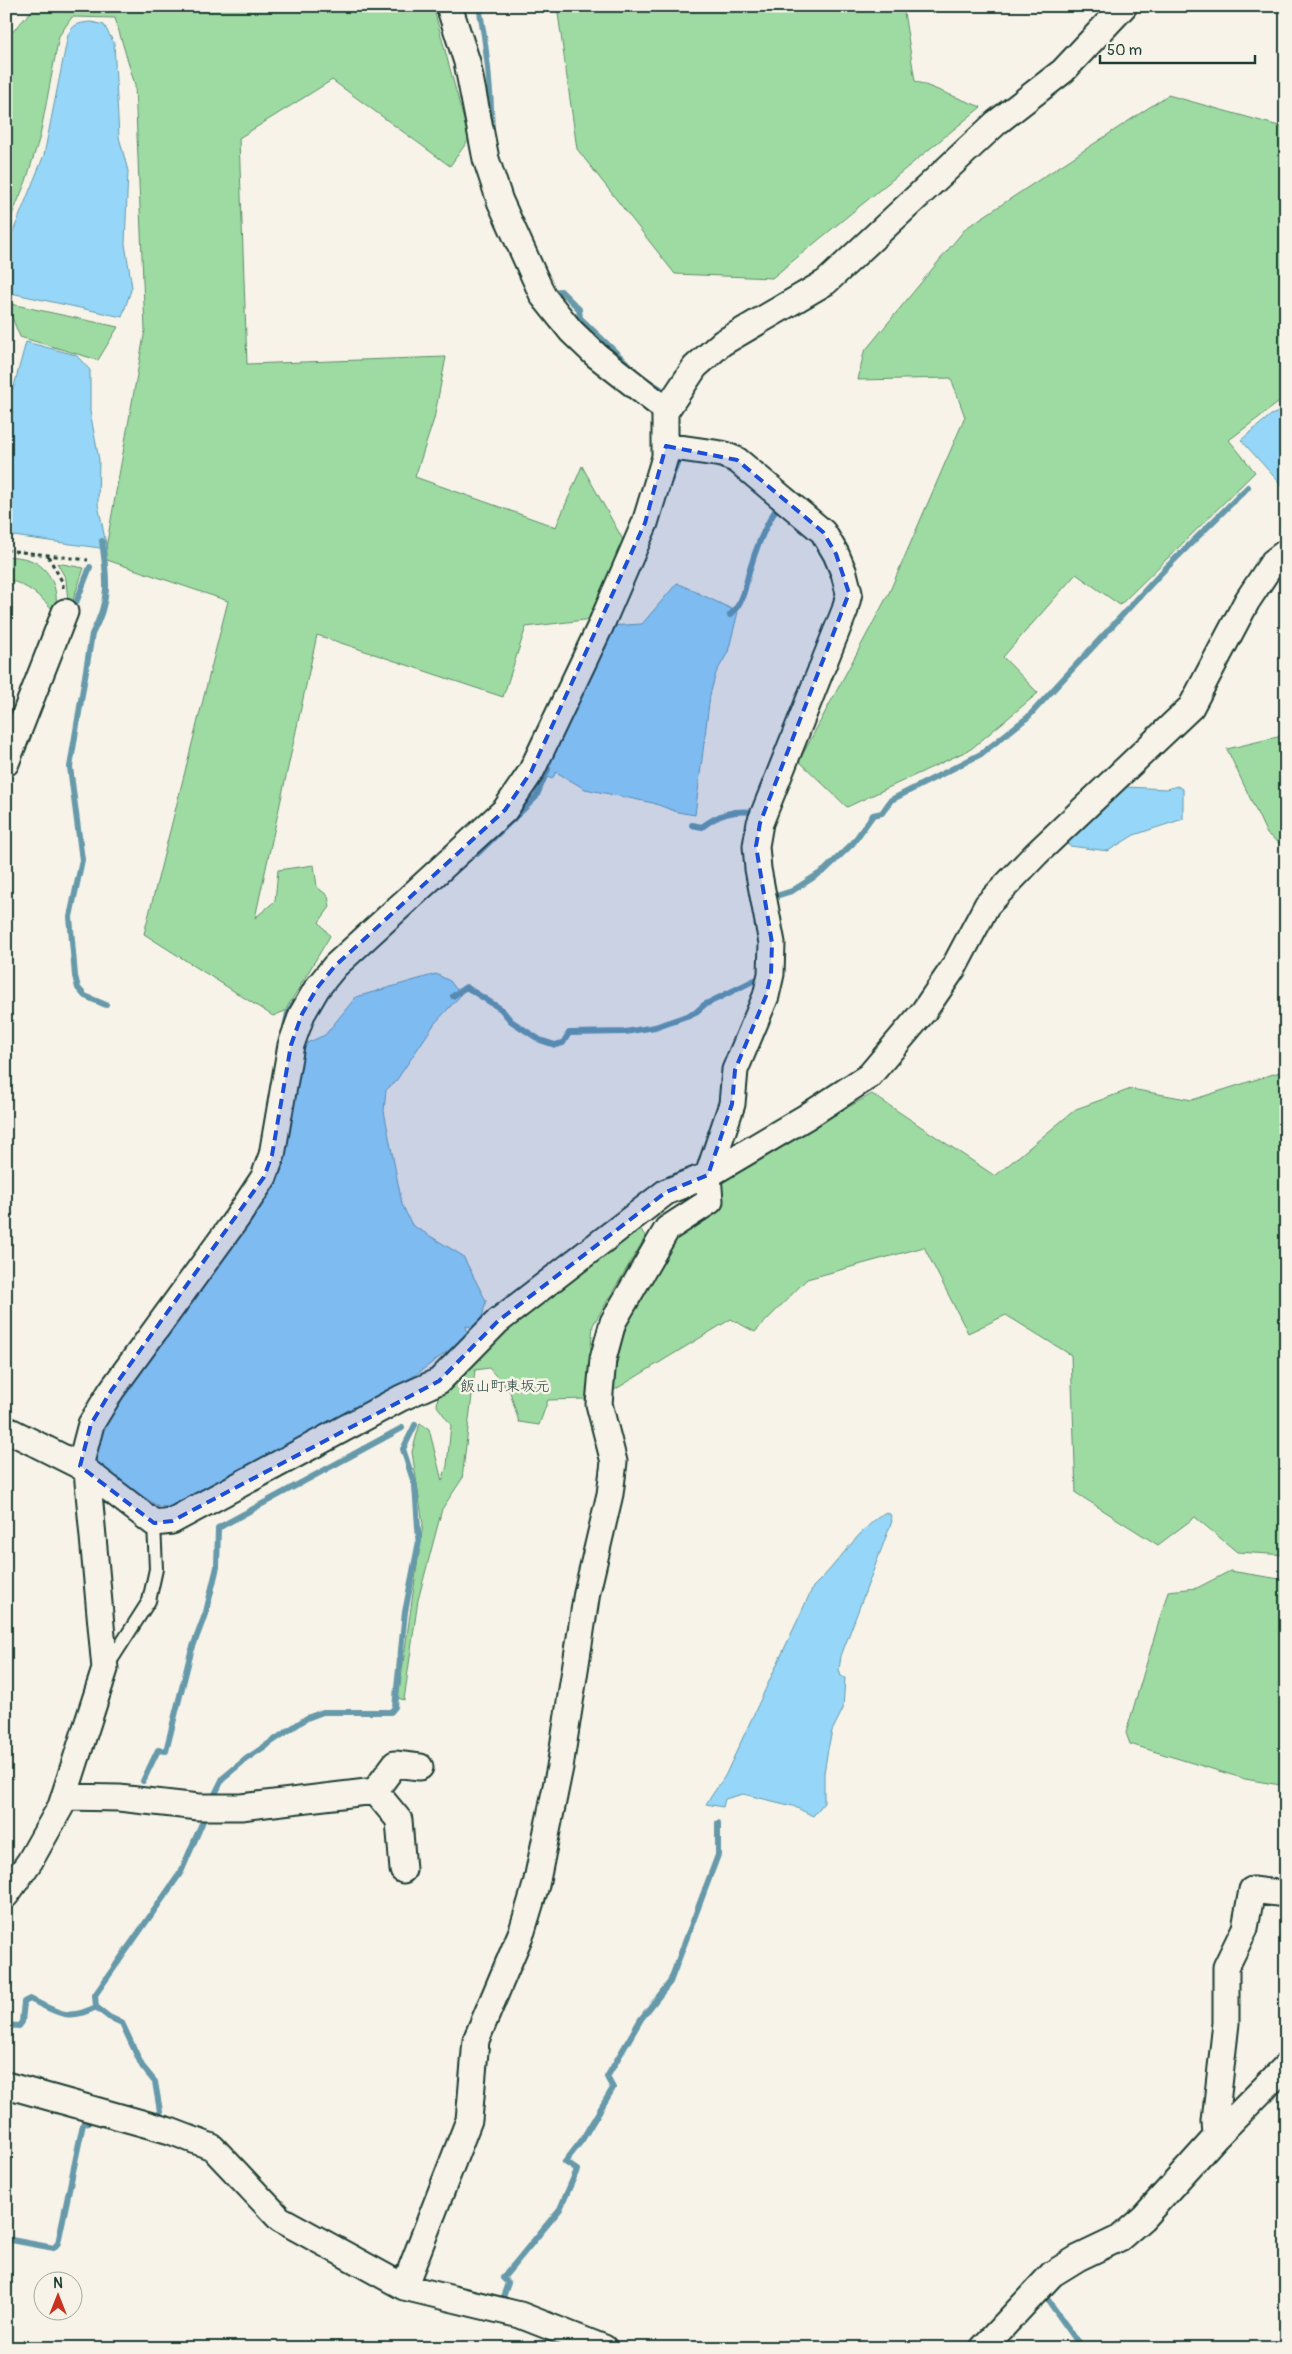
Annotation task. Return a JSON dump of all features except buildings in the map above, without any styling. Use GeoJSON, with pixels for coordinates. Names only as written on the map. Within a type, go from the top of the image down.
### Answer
{"type":"FeatureCollection","features":[{"type":"Feature","properties":{"kind":"street"},"geometry":{"type":"LineString","coordinates":[[6,1895],[30,1861],[64,1797],[105,1669],[83,1469],[91,1424],[111,1390],[237,1218],[264,1177],[272,1155],[291,1045],[302,1014],[317,988],[335,966],[505,810],[531,772],[600,627],[645,523],[665,457],[665,412],[660,405],[596,355],[571,331],[543,296],[500,202],[486,160],[467,62],[449,6]]}},
{"type":"Feature","properties":{"kind":"street"},"geometry":{"type":"LineString","coordinates":[[665,412],[695,367],[722,343],[826,282],[996,123],[1063,71],[1124,6]]}},
{"type":"Feature","properties":{"kind":"street"},"geometry":{"type":"LineString","coordinates":[[404,2287],[469,2120],[476,2040],[522,1931],[536,1885],[560,1767],[587,1592],[611,1486],[614,1462],[600,1404],[603,1358],[613,1322],[667,1229],[710,1201],[708,1175],[732,1104],[735,1070],[766,996],[771,974],[772,943],[758,869],[756,846],[760,823],[845,610],[848,594],[839,560],[823,532],[737,460],[722,454],[666,446]]}},
{"type":"Feature","properties":{"kind":"street"},"geometry":{"type":"LineString","coordinates":[[6,1429],[83,1469],[154,1523],[172,1521],[439,1380],[498,1321],[666,1192],[708,1175],[806,1117],[869,1076],[924,1011],[954,967],[988,905],[1036,854],[1191,707],[1247,601],[1273,562],[1286,552]]}},
{"type":"Feature","properties":{"kind":"street"},"geometry":{"type":"LineString","coordinates":[[6,762],[65,612]]}},
{"type":"Feature","properties":{"kind":"street"},"geometry":{"type":"LineString","coordinates":[[64,1797],[119,1798],[199,1807],[241,1807],[375,1792],[395,1764],[420,1767]]}},
{"type":"Feature","properties":{"kind":"street"},"geometry":{"type":"LineString","coordinates":[[375,1792],[399,1820],[403,1870]]}},
{"type":"Feature","properties":{"kind":"street"},"geometry":{"type":"LineString","coordinates":[[1216,2137],[1214,2121],[1226,2023],[1226,1967],[1245,1928],[1252,1890],[1286,1894]]}},
{"type":"Feature","properties":{"kind":"street"},"geometry":{"type":"LineString","coordinates":[[983,2348],[1052,2274],[1078,2258],[1120,2238],[1143,2218],[1216,2137],[1286,2066]]}},
{"type":"Feature","properties":{"kind":"street"},"geometry":{"type":"LineString","coordinates":[[6,2085],[170,2131],[212,2147],[280,2219],[404,2287],[520,2315],[604,2348]]}},
{"type":"Feature","properties":{"kind":"lane"},"geometry":{"type":"LineString","coordinates":[[105,1669],[149,1601],[156,1569],[154,1523]]}},
{"type":"Feature","properties":{"kind":"path"},"geometry":{"type":"LineString","coordinates":[[6,550],[88,560]]}},
{"type":"Feature","properties":{"kind":"path"},"geometry":{"type":"LineString","coordinates":[[48,556],[63,583],[65,612]]}},
{"type":"Feature","properties":{"kind":"highlighted area"},"geometry":{"type":"Polygon","coordinates":[[[666,446],[737,460],[823,532],[836,554],[849,593],[760,823],[756,846],[772,943],[771,974],[766,996],[735,1070],[732,1104],[708,1175],[666,1192],[498,1321],[439,1381],[172,1521],[154,1523],[80,1466],[91,1424],[111,1391],[264,1177],[272,1155],[291,1045],[302,1014],[317,988],[335,966],[505,810],[531,772],[645,523],[666,446]]]}},
{"type":"Feature","properties":{"kind":"green space"},"geometry":{"type":"Polygon","coordinates":[[[36,6],[433,6],[469,139],[450,166],[332,80],[239,138],[247,364],[446,357],[434,419],[415,477],[556,527],[582,466],[632,556],[609,617],[526,627],[503,697],[317,635],[255,918],[275,901],[278,870],[314,865],[317,887],[328,896],[330,907],[319,922],[330,936],[285,1011],[273,1016],[144,934],[228,601],[104,559],[145,330],[135,85],[115,18],[72,17],[59,36],[40,136],[26,181],[6,230],[6,39],[36,6]]]}},
{"type":"Feature","properties":{"kind":"green space"},"geometry":{"type":"Polygon","coordinates":[[[557,6],[903,6],[915,81],[981,107],[772,278],[675,274],[577,149],[557,6]]]}},
{"type":"Feature","properties":{"kind":"green space"},"geometry":{"type":"Polygon","coordinates":[[[1168,95],[1286,128],[1286,397],[1229,440],[1255,472],[1120,605],[1076,574],[1003,657],[1038,693],[971,749],[847,807],[799,761],[889,593],[965,417],[951,378],[858,380],[864,352],[966,228],[1168,95]]]}},
{"type":"Feature","properties":{"kind":"green space"},"geometry":{"type":"Polygon","coordinates":[[[6,303],[118,327],[98,360],[20,337],[6,303]]]}},
{"type":"Feature","properties":{"kind":"green space"},"geometry":{"type":"Polygon","coordinates":[[[6,556],[27,559],[43,568],[55,589],[55,612],[33,592],[21,584],[6,579],[6,556]]]}},
{"type":"Feature","properties":{"kind":"green space"},"geometry":{"type":"Polygon","coordinates":[[[57,563],[84,568],[72,603],[68,603],[66,579],[57,563]]]}},
{"type":"Feature","properties":{"kind":"green space"},"geometry":{"type":"Polygon","coordinates":[[[1286,735],[1286,848],[1267,834],[1227,749],[1286,735]]]}},
{"type":"Feature","properties":{"kind":"green space"},"geometry":{"type":"Polygon","coordinates":[[[1286,1070],[1286,1555],[1237,1552],[1195,1517],[1158,1545],[1076,1493],[1071,1355],[1006,1315],[968,1333],[924,1247],[807,1279],[755,1332],[731,1319],[611,1392],[625,1325],[678,1233],[717,1180],[872,1094],[995,1176],[1076,1109],[1131,1089],[1192,1100],[1286,1070]]]}},
{"type":"Feature","properties":{"kind":"green space"},"geometry":{"type":"Polygon","coordinates":[[[637,1227],[646,1236],[593,1325],[586,1399],[548,1400],[539,1425],[519,1422],[510,1392],[489,1368],[475,1370],[462,1479],[442,1509],[418,1600],[404,1700],[398,1698],[423,1524],[412,1452],[420,1423],[429,1429],[442,1481],[447,1466],[451,1425],[437,1406],[438,1394],[518,1317],[637,1227]]]}},
{"type":"Feature","properties":{"kind":"green space"},"geometry":{"type":"Polygon","coordinates":[[[1230,1571],[1286,1580],[1286,1786],[1245,1779],[1130,1744],[1126,1733],[1168,1591],[1197,1588],[1230,1571]]]}},
{"type":"Feature","properties":{"kind":"water"},"geometry":{"type":"Polygon","coordinates":[[[91,22],[104,25],[114,43],[119,137],[128,171],[125,244],[132,287],[122,317],[6,292],[6,249],[44,155],[68,35],[72,28],[77,25],[91,22]]]}},
{"type":"Feature","properties":{"kind":"water"},"geometry":{"type":"Polygon","coordinates":[[[26,342],[76,355],[90,370],[90,411],[99,460],[98,504],[107,549],[6,535],[6,400],[14,386],[26,342]]]}},
{"type":"Feature","properties":{"kind":"water"},"geometry":{"type":"Polygon","coordinates":[[[1286,409],[1286,490],[1241,440],[1271,415],[1286,409]]]}},
{"type":"Feature","properties":{"kind":"water"},"geometry":{"type":"Polygon","coordinates":[[[677,583],[738,612],[728,652],[716,673],[710,695],[695,815],[677,812],[653,803],[585,789],[556,772],[552,779],[540,774],[608,626],[642,624],[677,583]]]}},
{"type":"Feature","properties":{"kind":"water"},"geometry":{"type":"Polygon","coordinates":[[[1177,786],[1183,789],[1183,819],[1134,835],[1108,851],[1067,844],[1069,839],[1126,787],[1167,789],[1177,786]]]}},
{"type":"Feature","properties":{"kind":"water"},"geometry":{"type":"Polygon","coordinates":[[[436,974],[450,981],[461,995],[435,1023],[396,1081],[386,1090],[384,1111],[402,1204],[412,1225],[463,1256],[486,1301],[479,1329],[466,1326],[468,1336],[414,1376],[172,1508],[156,1505],[96,1465],[96,1443],[104,1419],[245,1221],[300,1046],[325,1035],[356,997],[436,974]]]}},
{"type":"Feature","properties":{"kind":"water"},"geometry":{"type":"Polygon","coordinates":[[[884,1513],[890,1514],[892,1521],[841,1656],[839,1670],[841,1676],[845,1678],[843,1709],[832,1731],[828,1749],[824,1773],[824,1803],[813,1816],[793,1806],[743,1794],[725,1799],[723,1807],[706,1804],[725,1776],[813,1587],[831,1569],[855,1539],[884,1513]]]}},
{"type":"Feature","properties":{"kind":"waterway"},"geometry":{"type":"LineString","coordinates":[[479,6],[488,69],[492,132]]}},
{"type":"Feature","properties":{"kind":"waterway"},"geometry":{"type":"LineString","coordinates":[[550,288],[551,292],[561,291],[579,309],[580,318],[634,370]]}},
{"type":"Feature","properties":{"kind":"waterway"},"geometry":{"type":"LineString","coordinates":[[648,381],[664,391]]}},
{"type":"Feature","properties":{"kind":"waterway"},"geometry":{"type":"LineString","coordinates":[[670,481],[677,464]]}},
{"type":"Feature","properties":{"kind":"waterway"},"geometry":{"type":"LineString","coordinates":[[776,896],[792,891],[825,870],[853,843],[873,815],[882,813],[891,800],[981,754],[1028,717],[1164,570],[1248,487]]}},
{"type":"Feature","properties":{"kind":"waterway"},"geometry":{"type":"LineString","coordinates":[[730,615],[739,605],[758,545],[777,508]]}},
{"type":"Feature","properties":{"kind":"waterway"},"geometry":{"type":"LineString","coordinates":[[102,541],[106,577],[105,599],[92,634],[70,767],[82,860],[70,917],[75,976],[78,988],[85,996],[106,1005]]}},
{"type":"Feature","properties":{"kind":"waterway"},"geometry":{"type":"LineString","coordinates":[[72,613],[90,567]]}},
{"type":"Feature","properties":{"kind":"waterway"},"geometry":{"type":"LineString","coordinates":[[6,783],[13,767]]}},
{"type":"Feature","properties":{"kind":"waterway"},"geometry":{"type":"LineString","coordinates":[[477,854],[536,797],[548,769]]}},
{"type":"Feature","properties":{"kind":"waterway"},"geometry":{"type":"LineString","coordinates":[[692,825],[702,827],[720,816],[733,812],[754,812],[753,817]]}},
{"type":"Feature","properties":{"kind":"waterway"},"geometry":{"type":"LineString","coordinates":[[453,996],[466,987],[501,1009],[511,1021],[540,1040],[555,1045],[563,1043],[569,1033],[625,1032],[655,1027],[695,1013],[704,1005],[761,977],[761,975]]}},
{"type":"Feature","properties":{"kind":"waterway"},"geometry":{"type":"LineString","coordinates":[[285,1027],[288,1013],[295,1002]]}},
{"type":"Feature","properties":{"kind":"waterway"},"geometry":{"type":"LineString","coordinates":[[212,1800],[223,1778],[246,1759],[307,1718],[323,1712],[391,1712],[395,1707],[405,1612],[419,1541],[415,1486],[403,1449],[415,1425]]}},
{"type":"Feature","properties":{"kind":"waterway"},"geometry":{"type":"LineString","coordinates":[[143,1781],[158,1750],[166,1751],[191,1652],[206,1612],[217,1567],[218,1528],[402,1428]]}},
{"type":"Feature","properties":{"kind":"waterway"},"geometry":{"type":"LineString","coordinates":[[160,2111],[155,2082],[142,2066],[122,2023],[109,2017],[96,2007],[95,1995],[181,1872],[203,1821]]}},
{"type":"Feature","properties":{"kind":"waterway"},"geometry":{"type":"LineString","coordinates":[[508,2302],[502,2300],[508,2283],[503,2278],[560,2209],[577,2170],[565,2162],[582,2140],[613,2088],[607,2077],[641,2019],[670,1982],[718,1855],[718,1823]]}},
{"type":"Feature","properties":{"kind":"waterway"},"geometry":{"type":"LineString","coordinates":[[6,2025],[19,2026],[22,2022],[24,2002],[30,1999],[62,2014],[77,2014],[96,2007]]}},
{"type":"Feature","properties":{"kind":"waterway"},"geometry":{"type":"LineString","coordinates":[[6,2239],[54,2248],[58,2243],[83,2124],[95,2120]]}},
{"type":"Feature","properties":{"kind":"waterway"},"geometry":{"type":"LineString","coordinates":[[1043,2293],[1082,2348]]}},
{"type":"Feature","properties":{"kind":"waterway"},"geometry":{"type":"LineString","coordinates":[[609,2341],[629,2348]]}},
{"type":"Feature","properties":{"kind":"district","name":"飯山町東坂元"},"geometry":{"type":"Point","coordinates":[505,1386]}}]}
